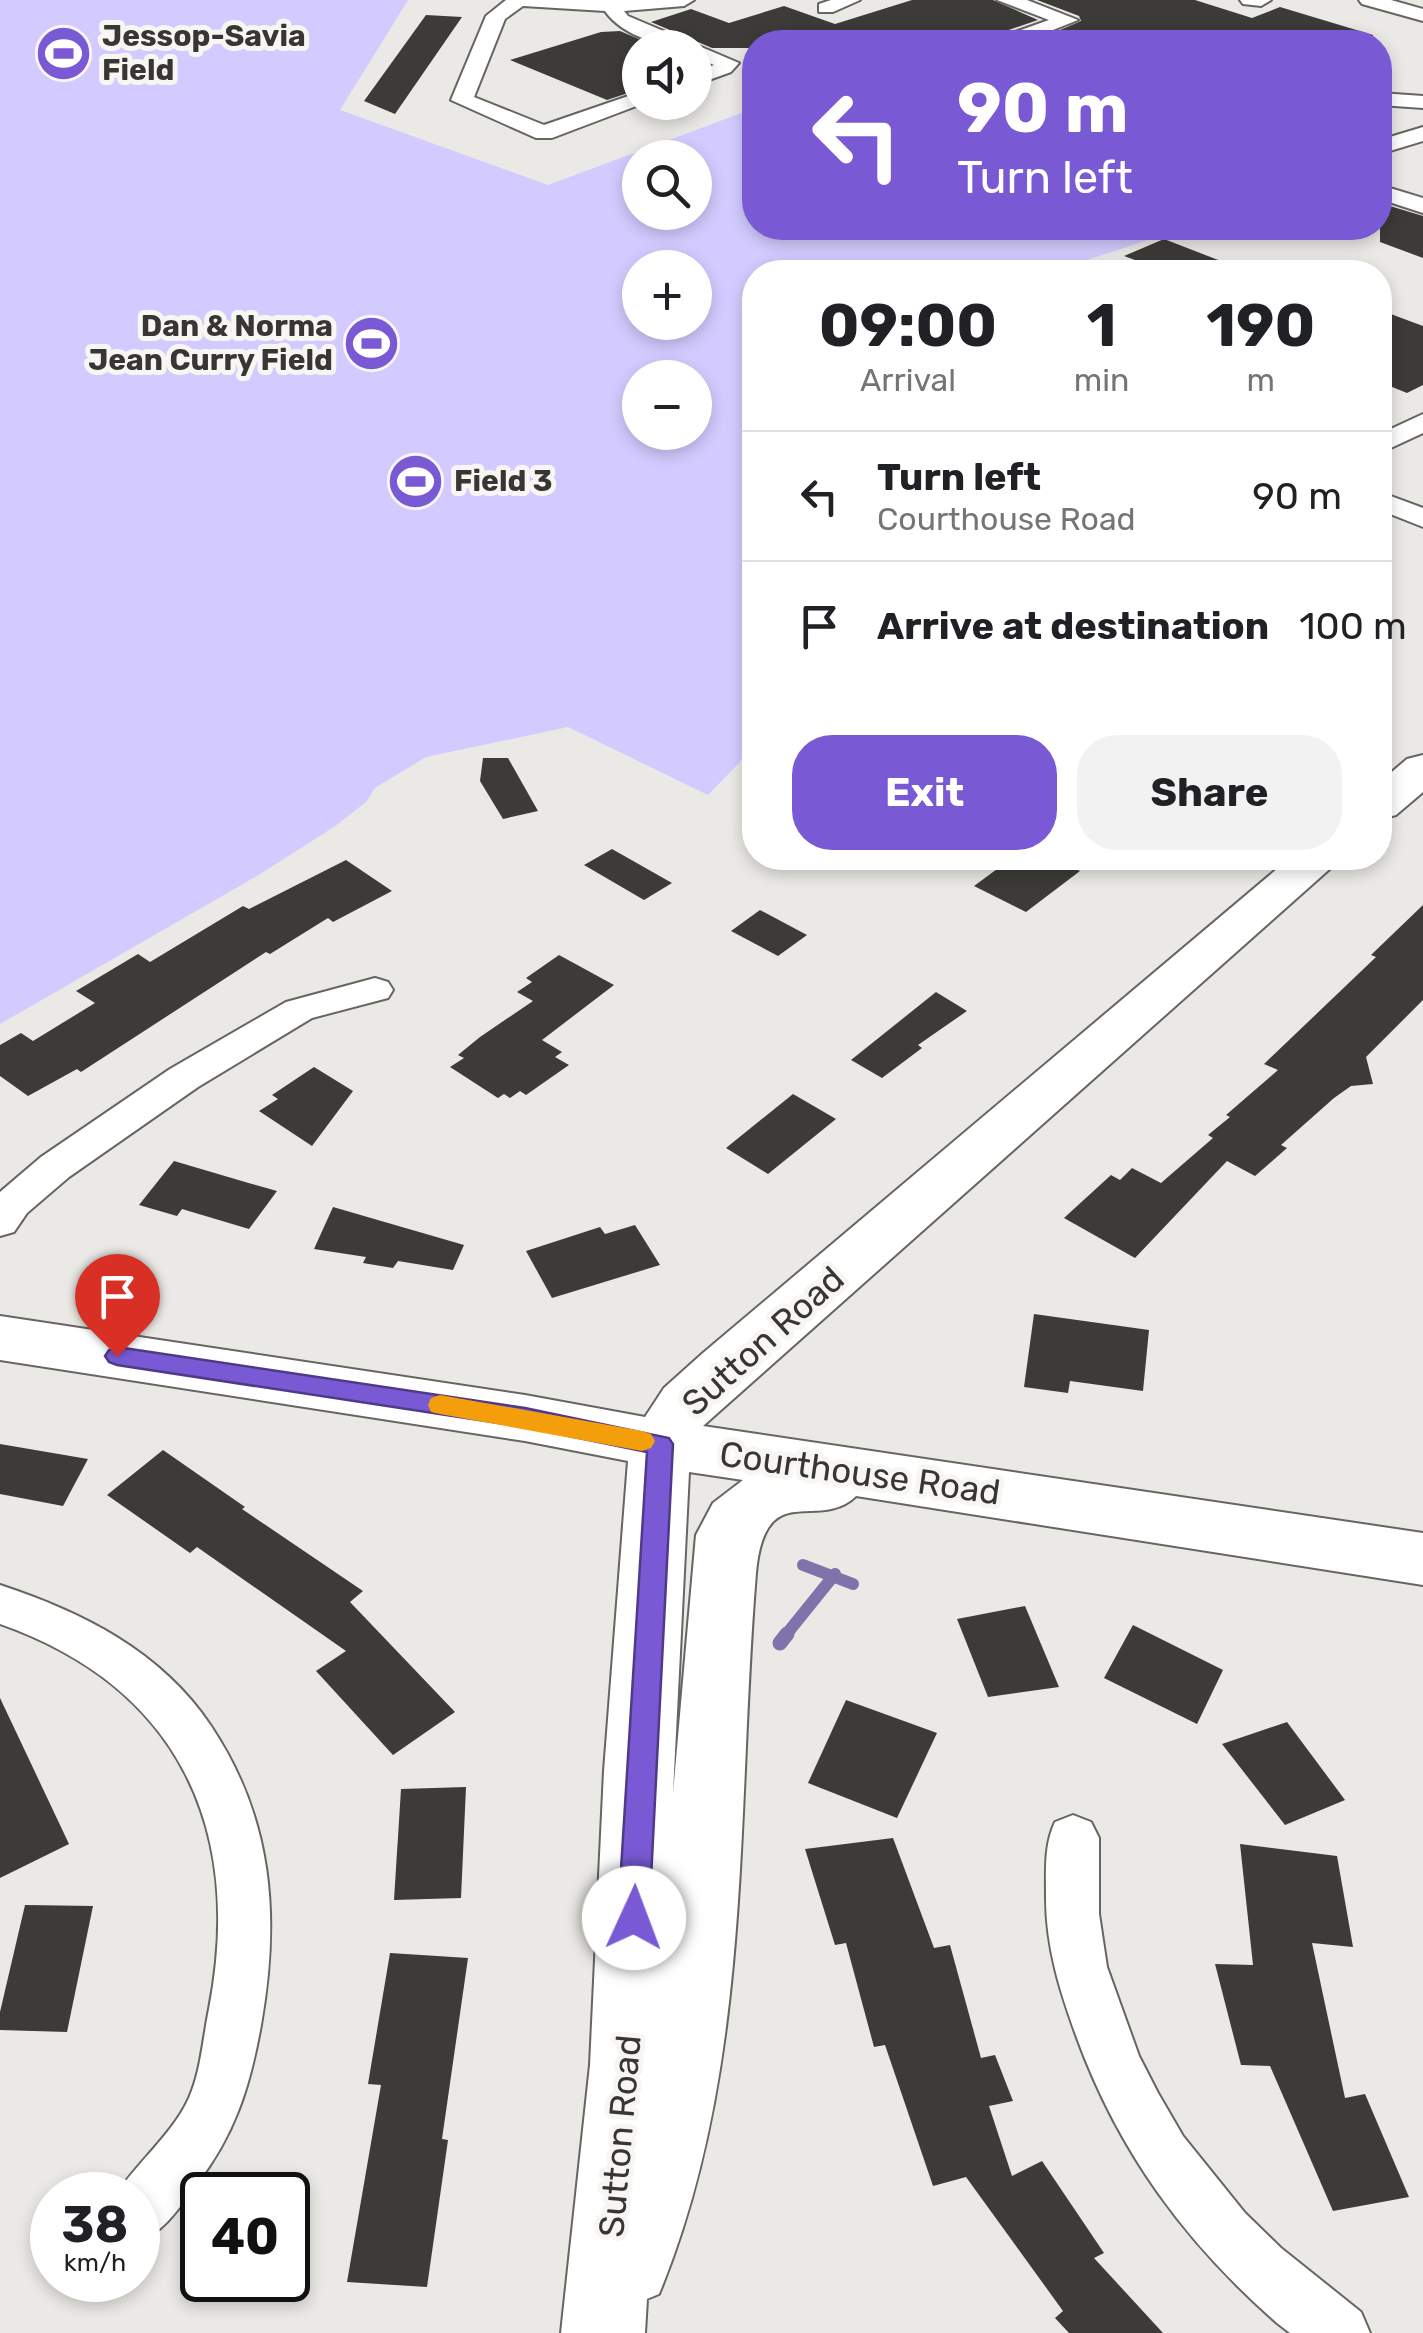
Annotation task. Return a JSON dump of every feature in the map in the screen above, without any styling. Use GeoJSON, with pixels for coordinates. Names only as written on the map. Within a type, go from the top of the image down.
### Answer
{"type":"FeatureCollection","features":[{"type":"Feature","properties":{"kind":"street"},"geometry":{"type":"LineString","coordinates":[[622,105],[544,133],[462,100],[496,16],[521,0],[611,6],[684,0]]}},
{"type":"Feature","properties":{"kind":"street"},"geometry":{"type":"LineString","coordinates":[[826,8],[850,0]]}},
{"type":"Feature","properties":{"kind":"street"},"geometry":{"type":"LineString","coordinates":[[1007,0],[1068,20],[1039,30]]}},
{"type":"Feature","properties":{"kind":"street"},"geometry":{"type":"LineString","coordinates":[[1250,0],[1260,0]]}},
{"type":"Feature","properties":{"kind":"street"},"geometry":{"type":"LineString","coordinates":[[1368,0],[1423,15]]}},
{"type":"Feature","properties":{"kind":"street"},"geometry":{"type":"LineString","coordinates":[[611,6],[621,20],[645,30]]}},
{"type":"Feature","properties":{"kind":"street"},"geometry":{"type":"LineString","coordinates":[[712,56],[728,62],[712,72]]}},
{"type":"Feature","properties":{"kind":"street"},"geometry":{"type":"LineString","coordinates":[[1392,101],[1418,104]]}},
{"type":"Feature","properties":{"kind":"street"},"geometry":{"type":"LineString","coordinates":[[1392,143],[1423,134]]}},
{"type":"Feature","properties":{"kind":"street"},"geometry":{"type":"LineString","coordinates":[[1392,196],[1423,206]]}},
{"type":"Feature","properties":{"kind":"street"},"geometry":{"type":"LineString","coordinates":[[1392,438],[1423,422]]}},
{"type":"Feature","properties":{"kind":"street"},"geometry":{"type":"LineString","coordinates":[[1392,505],[1423,518]]}},
{"type":"Feature","properties":{"kind":"street"},"geometry":{"type":"LineString","coordinates":[[1392,793],[1423,769]]}},
{"type":"Feature","properties":{"kind":"street","name":"Sutton Road"},"geometry":{"type":"LineString","coordinates":[[603,2333],[628,2066],[640,1751],[660,1444],[685,1404],[724,1369],[1304,870]]}},
{"type":"Feature","properties":{"kind":"street"},"geometry":{"type":"LineString","coordinates":[[0,1222],[14,1203],[56,1167],[184,1078],[300,1010],[375,990]]}},
{"type":"Feature","properties":{"kind":"street","name":"Courthouse Road"},"geometry":{"type":"LineString","coordinates":[[0,1338],[525,1418],[660,1444],[1423,1559]]}},
{"type":"Feature","properties":{"kind":"street"},"geometry":{"type":"LineString","coordinates":[[603,2333],[647,2222],[675,2116],[692,2019],[728,1535],[734,1519],[744,1509],[765,1496],[788,1489],[826,1483],[915,1481]]}},
{"type":"Feature","properties":{"kind":"street"},"geometry":{"type":"LineString","coordinates":[[0,1604],[61,1626],[111,1657],[151,1691],[185,1730],[214,1776],[231,1819],[243,1866],[246,1927],[242,1983],[211,2113],[160,2184]]}},
{"type":"Feature","properties":{"kind":"street"},"geometry":{"type":"LineString","coordinates":[[1073,1838],[1073,1922],[1079,1962],[1109,2056],[1130,2104],[1162,2160],[1207,2218],[1293,2300],[1340,2333]]}},
{"type":"Feature","properties":{"kind":"shaded area"},"geometry":{"type":"Polygon","coordinates":[[[0,0],[408,0],[340,110],[548,185],[622,157],[622,230],[712,230],[712,140],[669,140],[742,113],[742,240],[1148,240],[1088,260],[742,260],[739,763],[708,795],[568,727],[426,757],[375,788],[366,802],[257,876],[0,1024],[0,0]]]}},
{"type":"Feature","properties":{"kind":"building"},"geometry":{"type":"Polygon","coordinates":[[[912,0],[993,0],[1038,20],[1009,30],[742,30],[742,48],[712,48],[712,30],[670,30],[651,22],[691,9],[729,23],[784,6],[835,24],[912,0]]]}},
{"type":"Feature","properties":{"kind":"building"},"geometry":{"type":"Polygon","coordinates":[[[1037,0],[1195,0],[1252,18],[1280,7],[1356,30],[1060,30],[1081,21],[1079,16],[1037,0]]]}},
{"type":"Feature","properties":{"kind":"building"},"geometry":{"type":"Polygon","coordinates":[[[426,15],[462,17],[395,114],[364,101],[426,15]]]}},
{"type":"Feature","properties":{"kind":"building"},"geometry":{"type":"Polygon","coordinates":[[[601,32],[622,32],[622,95],[607,100],[510,60],[601,32]]]}},
{"type":"Feature","properties":{"kind":"building"},"geometry":{"type":"Polygon","coordinates":[[[1392,207],[1423,216],[1423,258],[1380,242],[1392,240],[1392,207]]]}},
{"type":"Feature","properties":{"kind":"building"},"geometry":{"type":"Polygon","coordinates":[[[1167,240],[1218,260],[1135,260],[1124,256],[1167,240]]]}},
{"type":"Feature","properties":{"kind":"building"},"geometry":{"type":"Polygon","coordinates":[[[1392,314],[1423,326],[1423,385],[1407,393],[1392,387],[1392,314]]]}},
{"type":"Feature","properties":{"kind":"building"},"geometry":{"type":"Polygon","coordinates":[[[483,758],[508,758],[538,811],[503,819],[480,781],[483,758]]]}},
{"type":"Feature","properties":{"kind":"building"},"geometry":{"type":"Polygon","coordinates":[[[612,849],[672,883],[644,900],[584,865],[612,849]]]}},
{"type":"Feature","properties":{"kind":"building"},"geometry":{"type":"Polygon","coordinates":[[[346,860],[392,891],[333,922],[328,918],[270,954],[266,952],[81,1072],[77,1069],[28,1096],[0,1076],[0,1045],[21,1033],[33,1041],[95,1003],[76,991],[138,954],[150,962],[243,906],[249,909],[346,860]]]}},
{"type":"Feature","properties":{"kind":"building"},"geometry":{"type":"Polygon","coordinates":[[[996,870],[1080,871],[1026,912],[974,886],[996,870]]]}},
{"type":"Feature","properties":{"kind":"building"},"geometry":{"type":"Polygon","coordinates":[[[1423,905],[1423,1000],[1366,1057],[1373,1084],[1351,1086],[1334,1098],[1281,1145],[1287,1148],[1255,1176],[1227,1161],[1135,1258],[1064,1218],[1111,1175],[1120,1180],[1132,1168],[1161,1183],[1213,1138],[1208,1135],[1230,1117],[1226,1115],[1278,1070],[1264,1064],[1376,957],[1371,955],[1423,905]]]}},
{"type":"Feature","properties":{"kind":"building"},"geometry":{"type":"Polygon","coordinates":[[[760,910],[807,935],[778,956],[731,931],[760,910]]]}},
{"type":"Feature","properties":{"kind":"building"},"geometry":{"type":"Polygon","coordinates":[[[559,955],[614,985],[542,1040],[562,1052],[555,1057],[569,1065],[526,1095],[520,1091],[510,1098],[504,1094],[498,1098],[450,1067],[464,1058],[458,1055],[480,1037],[533,1001],[517,992],[532,982],[526,978],[559,955]]]}},
{"type":"Feature","properties":{"kind":"building"},"geometry":{"type":"Polygon","coordinates":[[[936,992],[967,1011],[918,1045],[922,1048],[882,1078],[851,1060],[936,992]]]}},
{"type":"Feature","properties":{"kind":"building"},"geometry":{"type":"Polygon","coordinates":[[[314,1067],[353,1091],[312,1146],[259,1111],[278,1099],[272,1095],[314,1067]]]}},
{"type":"Feature","properties":{"kind":"building"},"geometry":{"type":"Polygon","coordinates":[[[793,1094],[836,1119],[768,1174],[726,1148],[793,1094]]]}},
{"type":"Feature","properties":{"kind":"building"},"geometry":{"type":"Polygon","coordinates":[[[174,1161],[277,1191],[249,1229],[182,1209],[177,1216],[139,1205],[174,1161]]]}},
{"type":"Feature","properties":{"kind":"building"},"geometry":{"type":"Polygon","coordinates":[[[333,1207],[464,1245],[453,1270],[398,1261],[393,1268],[363,1263],[366,1257],[314,1249],[333,1207]]]}},
{"type":"Feature","properties":{"kind":"building"},"geometry":{"type":"Polygon","coordinates":[[[635,1225],[660,1265],[552,1298],[526,1251],[600,1227],[605,1234],[635,1225]]]}},
{"type":"Feature","properties":{"kind":"building"},"geometry":{"type":"Polygon","coordinates":[[[1034,1314],[1149,1330],[1143,1391],[1070,1381],[1068,1393],[1024,1387],[1034,1314]]]}},
{"type":"Feature","properties":{"kind":"building"},"geometry":{"type":"Polygon","coordinates":[[[0,1444],[88,1459],[63,1506],[0,1494],[0,1444]]]}},
{"type":"Feature","properties":{"kind":"building"},"geometry":{"type":"Polygon","coordinates":[[[163,1450],[363,1591],[350,1602],[455,1712],[393,1755],[316,1671],[346,1651],[197,1547],[190,1553],[107,1495],[163,1450]]]}},
{"type":"Feature","properties":{"kind":"building"},"geometry":{"type":"Polygon","coordinates":[[[1025,1606],[1059,1687],[988,1697],[957,1619],[1025,1606]]]}},
{"type":"Feature","properties":{"kind":"building"},"geometry":{"type":"Polygon","coordinates":[[[1133,1625],[1223,1670],[1197,1724],[1104,1678],[1133,1625]]]}},
{"type":"Feature","properties":{"kind":"building"},"geometry":{"type":"Polygon","coordinates":[[[0,1698],[69,1844],[0,1878],[0,1698]]]}},
{"type":"Feature","properties":{"kind":"building"},"geometry":{"type":"Polygon","coordinates":[[[846,1700],[937,1733],[897,1818],[808,1783],[846,1700]]]}},
{"type":"Feature","properties":{"kind":"building"},"geometry":{"type":"Polygon","coordinates":[[[1287,1722],[1345,1800],[1285,1825],[1222,1744],[1287,1722]]]}},
{"type":"Feature","properties":{"kind":"building"},"geometry":{"type":"Polygon","coordinates":[[[466,1787],[461,1898],[394,1900],[401,1789],[466,1787]]]}},
{"type":"Feature","properties":{"kind":"building"},"geometry":{"type":"Polygon","coordinates":[[[893,1838],[934,1948],[950,1945],[981,2058],[995,2055],[1013,2101],[989,2106],[1012,2176],[1042,2161],[1104,2253],[1094,2258],[1163,2333],[1069,2333],[1055,2318],[1063,2311],[966,2177],[933,2186],[885,2045],[874,2047],[846,1943],[835,1945],[805,1849],[893,1838]]]}},
{"type":"Feature","properties":{"kind":"building"},"geometry":{"type":"Polygon","coordinates":[[[1240,1844],[1337,1856],[1353,1947],[1312,1943],[1345,2098],[1365,2094],[1409,2197],[1333,2211],[1270,2066],[1241,2065],[1215,1964],[1253,1965],[1240,1844]]]}},
{"type":"Feature","properties":{"kind":"building"},"geometry":{"type":"Polygon","coordinates":[[[25,1905],[93,1906],[67,2032],[0,2030],[0,2012],[25,1905]]]}},
{"type":"Feature","properties":{"kind":"building"},"geometry":{"type":"Polygon","coordinates":[[[390,1953],[468,1958],[442,2139],[448,2140],[427,2287],[347,2282],[381,2085],[368,2084],[390,1953]]]}},
{"type":"Feature","properties":{"kind":"waterway"},"geometry":{"type":"LineString","coordinates":[[803,1565],[833,1576]]}},
{"type":"Feature","properties":{"kind":"waterway"},"geometry":{"type":"LineString","coordinates":[[785,1636],[833,1576]]}},
{"type":"Feature","properties":{"kind":"waterway"},"geometry":{"type":"LineString","coordinates":[[833,1576],[853,1584]]}},
{"type":"Feature","properties":{"kind":"waterway"},"geometry":{"type":"LineString","coordinates":[[780,1643],[787,1634]]}},
{"type":"Feature","properties":{"kind":"slow traffic"},"geometry":{"type":"LineString","coordinates":[[440,1405],[642,1441]]}},
{"type":"Feature","properties":{"kind":"place","name":"Jessop-Savia Field"},"geometry":{"type":"Point","coordinates":[63,53]}},
{"type":"Feature","properties":{"kind":"place","name":"Dan & Norma Jean Curry Field"},"geometry":{"type":"Point","coordinates":[372,343]}},
{"type":"Feature","properties":{"kind":"place","name":"Field 3"},"geometry":{"type":"Point","coordinates":[415,481]}},
{"type":"Feature","properties":{"kind":"route"},"geometry":{"type":"LineString","coordinates":[[117,1356],[525,1418],[660,1444],[634,1918]]}}]}
